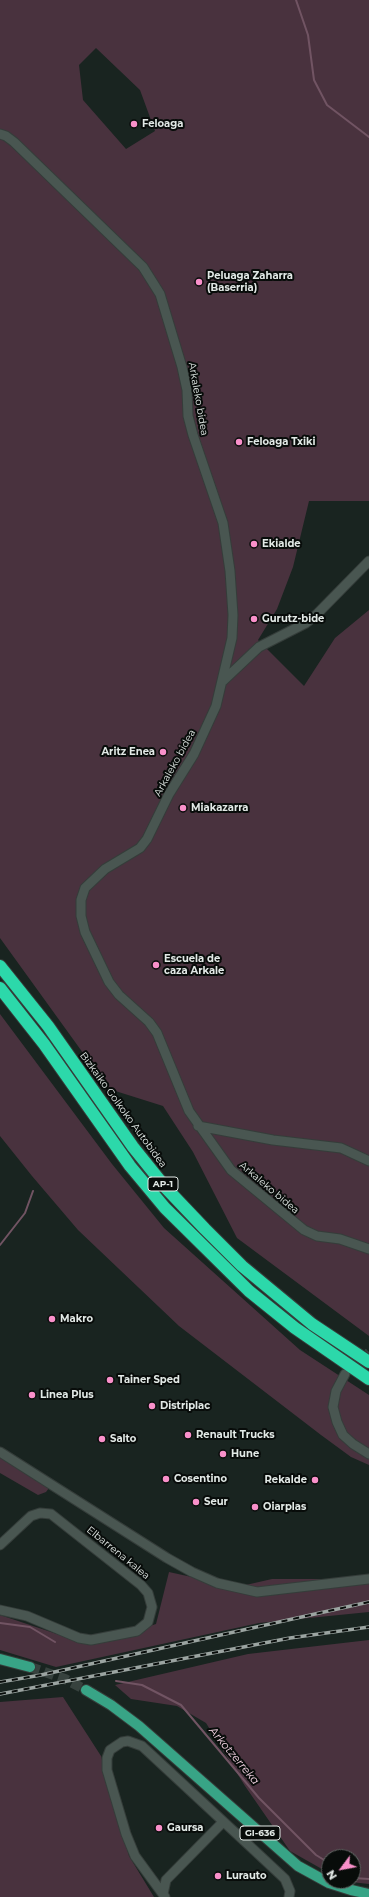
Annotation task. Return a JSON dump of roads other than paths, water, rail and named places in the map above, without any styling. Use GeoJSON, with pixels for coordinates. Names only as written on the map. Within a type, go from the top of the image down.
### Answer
{"type":"FeatureCollection","features":[{"type":"Feature","properties":{"kind":"highway","name":"Bizkaiko Golkoko Autobidea"},"geometry":{"type":"LineString","coordinates":[[0,966],[48,1026],[133,1147],[166,1188],[242,1266],[300,1314],[369,1362]]}},
{"type":"Feature","properties":{"kind":"highway","name":"AP-1"},"geometry":{"type":"LineString","coordinates":[[0,988],[44,1044],[130,1166],[165,1208],[249,1291],[295,1328],[369,1379]]}},
{"type":"Feature","properties":{"kind":"main road"},"geometry":{"type":"LineString","coordinates":[[0,1659],[30,1667]]}},
{"type":"Feature","properties":{"kind":"main road","name":"GI-636"},"geometry":{"type":"LineString","coordinates":[[86,1690],[111,1705],[139,1726],[298,1866],[329,1883],[369,1894]]}},
{"type":"Feature","properties":{"kind":"street","name":"Arkaleko bidea"},"geometry":{"type":"LineString","coordinates":[[0,134],[6,136],[14,142],[143,268],[160,294],[182,367],[187,390],[188,416],[192,435],[223,523],[227,542],[234,615],[232,638],[216,706],[194,754],[169,794],[147,839],[140,848],[93,879],[85,888],[81,900],[81,916],[85,932],[109,982],[118,995],[148,1022],[157,1033],[189,1111],[198,1126],[231,1170],[304,1230],[317,1236],[340,1239],[369,1249]]}},
{"type":"Feature","properties":{"kind":"street"},"geometry":{"type":"LineString","coordinates":[[222,681],[259,647],[306,623],[316,615],[368,562]]}},
{"type":"Feature","properties":{"kind":"street"},"geometry":{"type":"LineString","coordinates":[[198,1126],[273,1140],[340,1148],[369,1162]]}},
{"type":"Feature","properties":{"kind":"street"},"geometry":{"type":"LineString","coordinates":[[346,1374],[336,1390],[333,1407],[337,1422],[343,1435],[369,1454]]}},
{"type":"Feature","properties":{"kind":"street"},"geometry":{"type":"LineString","coordinates":[[0,1452],[167,1558],[192,1572],[217,1583],[257,1592],[369,1579]]}},
{"type":"Feature","properties":{"kind":"street","name":"Elbarrena kalea"},"geometry":{"type":"LineString","coordinates":[[0,1545],[31,1516],[40,1513],[51,1514],[141,1585],[148,1593],[152,1607],[148,1622],[137,1631],[91,1640],[79,1638],[27,1616],[0,1610]]}},
{"type":"Feature","properties":{"kind":"street"},"geometry":{"type":"LineString","coordinates":[[164,1896],[135,1856],[126,1834],[107,1770],[107,1758],[110,1750],[115,1745],[128,1741],[142,1746],[285,1879],[290,1891],[289,1897]]}},
{"type":"Feature","properties":{"kind":"street"},"geometry":{"type":"LineString","coordinates":[[164,1896],[166,1880],[223,1822]]}},
{"type":"Feature","properties":{"kind":"waterway"},"geometry":{"type":"LineString","coordinates":[[296,0],[308,35],[314,80],[327,105],[369,137]]}},
{"type":"Feature","properties":{"kind":"waterway"},"geometry":{"type":"LineString","coordinates":[[0,1245],[25,1213],[33,1191]]}},
{"type":"Feature","properties":{"kind":"waterway","name":"Arkotzerreka"},"geometry":{"type":"LineString","coordinates":[[0,1623],[30,1627],[55,1642]]}},
{"type":"Feature","properties":{"kind":"waterway","name":"Arkotzerreka"},"geometry":{"type":"LineString","coordinates":[[116,1681],[142,1685],[181,1705],[259,1798],[316,1855],[321,1858]]}},
{"type":"Feature","properties":{"kind":"waterway","name":"Arkotzerreka"},"geometry":{"type":"LineString","coordinates":[[361,1878],[369,1879]]}},
{"type":"Feature","properties":{"kind":"tunnel"},"geometry":{"type":"LineString","coordinates":[[348,1372],[369,1352]]}},
{"type":"Feature","properties":{"kind":"tunnel"},"geometry":{"type":"LineString","coordinates":[[30,1667],[65,1679],[86,1690]]}},
{"type":"Feature","properties":{"kind":"railway"},"geometry":{"type":"LineString","coordinates":[[0,1682],[41,1675],[369,1602]]}},
{"type":"Feature","properties":{"kind":"railway"},"geometry":{"type":"LineString","coordinates":[[0,1694],[290,1638],[369,1627]]}},
{"type":"Feature","properties":{"kind":"place","name":"Feloaga"},"geometry":{"type":"Point","coordinates":[134,124]}},
{"type":"Feature","properties":{"kind":"place","name":"Peluaga Zaharra (Baserria)"},"geometry":{"type":"Point","coordinates":[199,282]}},
{"type":"Feature","properties":{"kind":"place","name":"Feloaga Txiki"},"geometry":{"type":"Point","coordinates":[239,442]}},
{"type":"Feature","properties":{"kind":"place","name":"Ekialde"},"geometry":{"type":"Point","coordinates":[254,544]}},
{"type":"Feature","properties":{"kind":"place","name":"Gurutz-bide"},"geometry":{"type":"Point","coordinates":[254,619]}},
{"type":"Feature","properties":{"kind":"place","name":"Aritz Enea"},"geometry":{"type":"Point","coordinates":[163,752]}},
{"type":"Feature","properties":{"kind":"place","name":"Miakazarra"},"geometry":{"type":"Point","coordinates":[183,808]}},
{"type":"Feature","properties":{"kind":"place","name":"Escuela de caza Arkale"},"geometry":{"type":"Point","coordinates":[156,965]}},
{"type":"Feature","properties":{"kind":"place","name":"Makro"},"geometry":{"type":"Point","coordinates":[52,1319]}},
{"type":"Feature","properties":{"kind":"place","name":"Tainer Sped"},"geometry":{"type":"Point","coordinates":[110,1380]}},
{"type":"Feature","properties":{"kind":"place","name":"Linea Plus"},"geometry":{"type":"Point","coordinates":[32,1395]}},
{"type":"Feature","properties":{"kind":"place","name":"Distriplac"},"geometry":{"type":"Point","coordinates":[152,1406]}},
{"type":"Feature","properties":{"kind":"place","name":"Renault Trucks"},"geometry":{"type":"Point","coordinates":[188,1435]}},
{"type":"Feature","properties":{"kind":"place","name":"Salto"},"geometry":{"type":"Point","coordinates":[102,1439]}},
{"type":"Feature","properties":{"kind":"place","name":"Hune"},"geometry":{"type":"Point","coordinates":[223,1454]}},
{"type":"Feature","properties":{"kind":"place","name":"Cosentino"},"geometry":{"type":"Point","coordinates":[166,1479]}},
{"type":"Feature","properties":{"kind":"place","name":"Rekalde"},"geometry":{"type":"Point","coordinates":[315,1480]}},
{"type":"Feature","properties":{"kind":"place","name":"Seur"},"geometry":{"type":"Point","coordinates":[196,1502]}},
{"type":"Feature","properties":{"kind":"place","name":"Oiarplas"},"geometry":{"type":"Point","coordinates":[255,1507]}},
{"type":"Feature","properties":{"kind":"place","name":"Gaursa"},"geometry":{"type":"Point","coordinates":[159,1828]}},
{"type":"Feature","properties":{"kind":"place","name":"Lurauto"},"geometry":{"type":"Point","coordinates":[218,1876]}}]}
